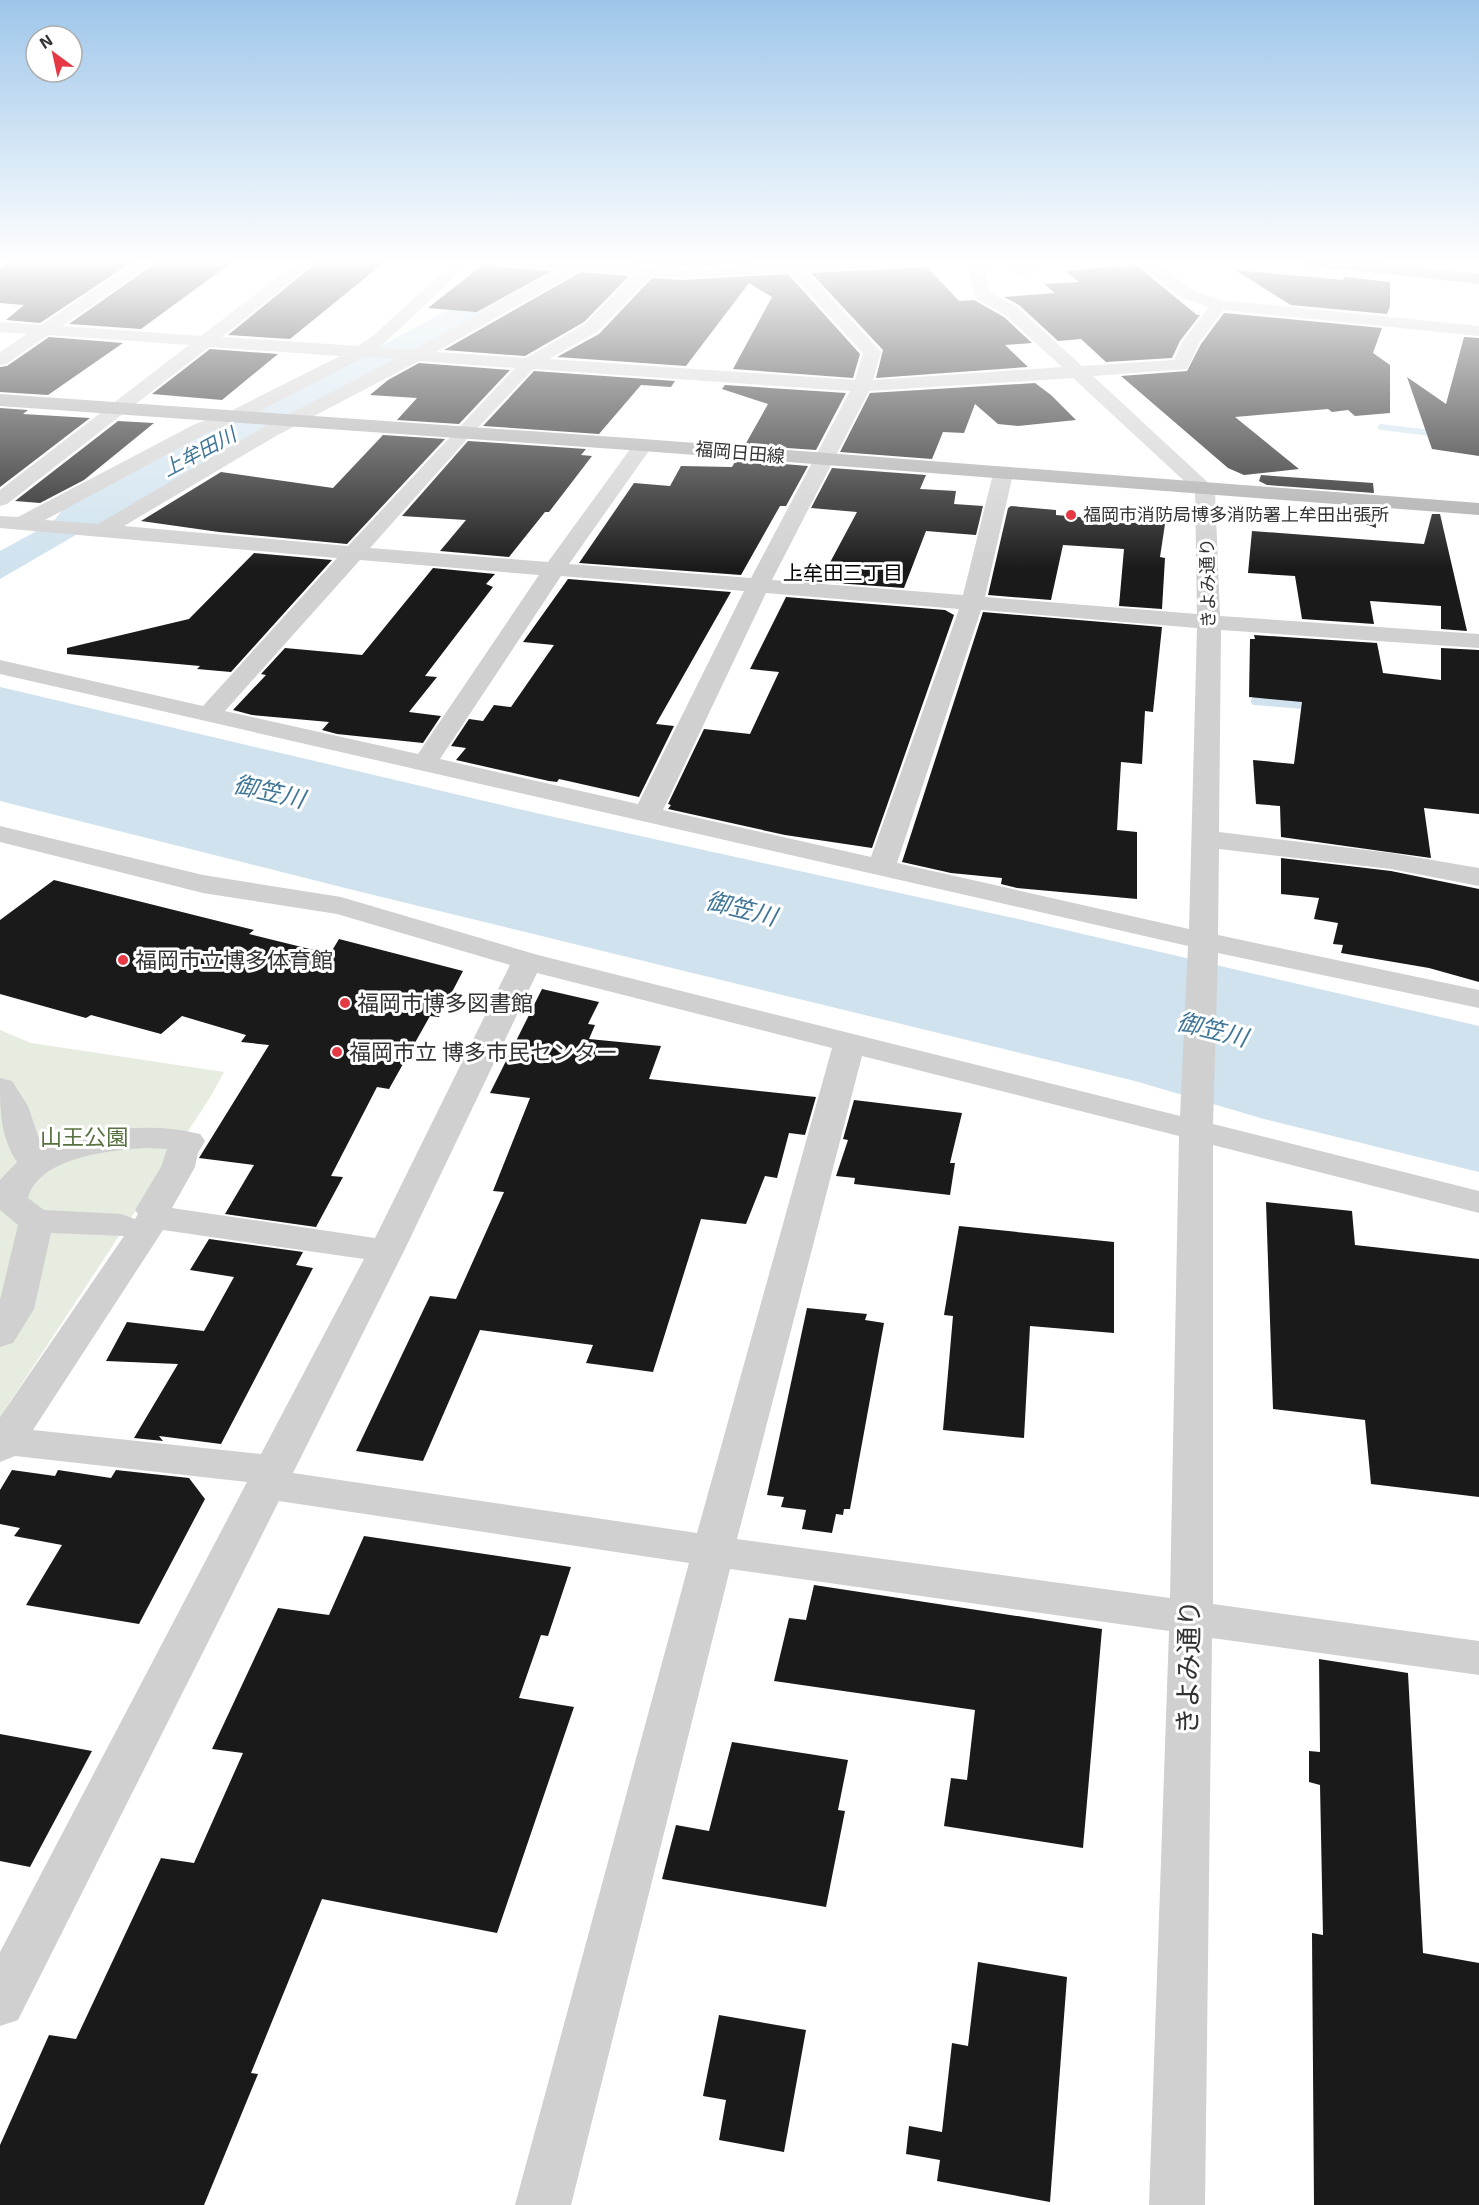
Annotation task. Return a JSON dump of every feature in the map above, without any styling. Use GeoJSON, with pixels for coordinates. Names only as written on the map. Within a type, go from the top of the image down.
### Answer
{"type":"FeatureCollection","features":[{"type":"Feature","properties":{"kind":"main road","name":"福岡日田線"},"geometry":{"type":"LineString","coordinates":[[0,400],[643,445],[1479,509]]}},
{"type":"Feature","properties":{"kind":"street"},"geometry":{"type":"LineString","coordinates":[[0,500],[176,363]]}},
{"type":"Feature","properties":{"kind":"street"},"geometry":{"type":"LineString","coordinates":[[31,525],[202,428],[238,418],[347,363]]}},
{"type":"Feature","properties":{"kind":"street"},"geometry":{"type":"LineString","coordinates":[[96,532],[287,421],[398,363]]}},
{"type":"Feature","properties":{"kind":"street"},"geometry":{"type":"LineString","coordinates":[[209,714],[461,434],[529,363],[862,386],[1181,365],[1182,363]]}},
{"type":"Feature","properties":{"kind":"street"},"geometry":{"type":"LineString","coordinates":[[647,814],[759,584],[862,386],[869,363]]}},
{"type":"Feature","properties":{"kind":"street"},"geometry":{"type":"LineString","coordinates":[[1069,363],[1205,489]]}},
{"type":"Feature","properties":{"kind":"street"},"geometry":{"type":"LineString","coordinates":[[424,763],[555,568],[643,445]]}},
{"type":"Feature","properties":{"kind":"street"},"geometry":{"type":"LineString","coordinates":[[881,867],[973,602],[1003,474]]}},
{"type":"Feature","properties":{"kind":"street","name":"きよみ通り"},"geometry":{"type":"LineString","coordinates":[[1177,2205],[1191,1616],[1196,1129],[1203,941],[1209,622],[1205,489]]}},
{"type":"Feature","properties":{"kind":"street"},"geometry":{"type":"LineString","coordinates":[[0,522],[96,532],[1209,622],[1479,641]]}},
{"type":"Feature","properties":{"kind":"street"},"geometry":{"type":"LineString","coordinates":[[0,667],[1203,941],[1479,999]]}},
{"type":"Feature","properties":{"kind":"street"},"geometry":{"type":"LineString","coordinates":[[0,834],[202,884],[341,906],[527,961],[1196,1129],[1479,1203]]}},
{"type":"Feature","properties":{"kind":"street"},"geometry":{"type":"LineString","coordinates":[[1204,839],[1391,861],[1479,878]]}},
{"type":"Feature","properties":{"kind":"street"},"geometry":{"type":"LineString","coordinates":[[0,2003],[386,1251],[527,961]]}},
{"type":"Feature","properties":{"kind":"street"},"geometry":{"type":"LineString","coordinates":[[543,2205],[713,1551],[850,1042]]}},
{"type":"Feature","properties":{"kind":"street"},"geometry":{"type":"LineString","coordinates":[[0,1088],[12,1111],[28,1156],[37,1166]]}},
{"type":"Feature","properties":{"kind":"street"},"geometry":{"type":"LineString","coordinates":[[0,1334],[5,1329],[22,1292],[31,1234],[13,1204],[17,1179],[45,1160],[90,1144],[133,1137],[165,1137],[188,1141],[181,1153],[178,1167],[143,1217],[2,1444],[270,1477],[713,1551],[1479,1658]]}},
{"type":"Feature","properties":{"kind":"street"},"geometry":{"type":"LineString","coordinates":[[13,1204],[143,1217],[386,1251]]}},
{"type":"Feature","properties":{"kind":"green space","name":"山王公園"},"geometry":{"type":"Polygon","coordinates":[[[0,1030],[31,1043],[224,1072],[211,1096],[0,1417],[0,1030]]]}},
{"type":"Feature","properties":{"kind":"water","name":"上牟田川"},"geometry":{"type":"Polygon","coordinates":[[[346,363],[395,363],[100,524],[93,525],[0,579],[0,551],[53,522],[63,509],[258,406],[346,363]]]}},
{"type":"Feature","properties":{"kind":"water","name":"御笠川"},"geometry":{"type":"Polygon","coordinates":[[[0,687],[536,813],[1027,921],[1479,1026],[1479,1172],[1264,1119],[1135,1081],[353,890],[0,801],[0,687]]]}},
{"type":"Feature","properties":{"kind":"building"},"geometry":{"type":"Polygon","coordinates":[[[11,363],[94,363],[48,395],[0,392],[0,367],[11,363]]]}},
{"type":"Feature","properties":{"kind":"building"},"geometry":{"type":"Polygon","coordinates":[[[192,363],[267,363],[222,400],[152,394],[192,363]]]}},
{"type":"Feature","properties":{"kind":"building"},"geometry":{"type":"Polygon","coordinates":[[[419,363],[510,370],[459,424],[397,420],[417,398],[370,395],[388,380],[419,363]]]}},
{"type":"Feature","properties":{"kind":"building"},"geometry":{"type":"Polygon","coordinates":[[[642,363],[688,363],[686,366],[642,363]]]}},
{"type":"Feature","properties":{"kind":"building"},"geometry":{"type":"Polygon","coordinates":[[[736,363],[857,363],[853,378],[733,369],[736,363]]]}},
{"type":"Feature","properties":{"kind":"building"},"geometry":{"type":"Polygon","coordinates":[[[880,363],[1024,363],[1028,367],[876,378],[880,363]]]}},
{"type":"Feature","properties":{"kind":"building"},"geometry":{"type":"Polygon","coordinates":[[[1191,363],[1387,363],[1390,365],[1390,413],[1355,416],[1348,410],[1332,412],[1328,409],[1235,417],[1299,469],[1244,475],[1228,468],[1121,376],[1187,371],[1191,363]]]}},
{"type":"Feature","properties":{"kind":"building"},"geometry":{"type":"Polygon","coordinates":[[[1457,363],[1479,363],[1479,456],[1432,449],[1407,377],[1446,404],[1457,363]]]}},
{"type":"Feature","properties":{"kind":"building"},"geometry":{"type":"Polygon","coordinates":[[[534,371],[675,381],[671,387],[641,385],[599,434],[483,426],[534,371]]]}},
{"type":"Feature","properties":{"kind":"building"},"geometry":{"type":"Polygon","coordinates":[[[1035,383],[1051,395],[1076,420],[1018,426],[998,424],[975,404],[964,433],[943,432],[932,459],[840,452],[870,393],[1035,383]]]}},
{"type":"Feature","properties":{"kind":"building"},"geometry":{"type":"Polygon","coordinates":[[[725,385],[846,393],[816,450],[745,445],[768,404],[722,389],[725,385]]]}},
{"type":"Feature","properties":{"kind":"building"},"geometry":{"type":"Polygon","coordinates":[[[0,408],[28,410],[23,414],[90,418],[0,487],[0,408]]]}},
{"type":"Feature","properties":{"kind":"building"},"geometry":{"type":"Polygon","coordinates":[[[118,421],[154,423],[84,480],[40,503],[15,501],[118,421]]]}},
{"type":"Feature","properties":{"kind":"building"},"geometry":{"type":"Polygon","coordinates":[[[383,435],[445,439],[347,544],[219,532],[141,521],[221,472],[333,488],[383,435]]]}},
{"type":"Feature","properties":{"kind":"building"},"geometry":{"type":"Polygon","coordinates":[[[468,441],[586,449],[581,455],[592,456],[549,512],[545,512],[509,557],[440,551],[466,520],[402,516],[468,441]]]}},
{"type":"Feature","properties":{"kind":"building"},"geometry":{"type":"Polygon","coordinates":[[[736,460],[808,466],[786,506],[780,506],[741,575],[579,563],[634,483],[670,486],[681,466],[732,467],[736,460]]]}},
{"type":"Feature","properties":{"kind":"building"},"geometry":{"type":"Polygon","coordinates":[[[832,468],[926,475],[920,489],[956,491],[954,504],[983,506],[976,535],[926,531],[904,588],[794,580],[800,568],[826,570],[857,512],[811,508],[832,468]]]}},
{"type":"Feature","properties":{"kind":"building"},"geometry":{"type":"Polygon","coordinates":[[[1261,475],[1373,483],[1374,493],[1267,485],[1259,481],[1261,475]]]}},
{"type":"Feature","properties":{"kind":"building"},"geometry":{"type":"Polygon","coordinates":[[[1318,505],[1375,509],[1376,528],[1318,505]]]}},
{"type":"Feature","properties":{"kind":"building"},"geometry":{"type":"Polygon","coordinates":[[[1011,506],[1056,510],[1056,515],[1165,524],[1160,557],[1165,558],[1162,609],[1119,606],[1124,549],[1063,545],[1051,600],[988,595],[1008,508],[1011,506]]]}},
{"type":"Feature","properties":{"kind":"building"},"geometry":{"type":"Polygon","coordinates":[[[1432,514],[1440,514],[1467,631],[1441,629],[1441,606],[1370,601],[1374,624],[1302,619],[1295,576],[1248,573],[1252,531],[1424,544],[1432,514]]]}},
{"type":"Feature","properties":{"kind":"building"},"geometry":{"type":"Polygon","coordinates":[[[254,553],[332,560],[231,672],[197,669],[200,666],[67,654],[67,648],[189,619],[254,553]]]}},
{"type":"Feature","properties":{"kind":"building"},"geometry":{"type":"Polygon","coordinates":[[[433,568],[495,574],[486,584],[493,587],[425,676],[437,677],[409,712],[441,716],[423,743],[337,734],[322,730],[329,722],[252,715],[233,710],[266,675],[261,674],[285,648],[362,655],[433,568]]]}},
{"type":"Feature","properties":{"kind":"building"},"geometry":{"type":"Polygon","coordinates":[[[568,579],[731,592],[656,724],[674,726],[639,797],[559,779],[557,782],[549,781],[456,760],[466,748],[451,746],[469,719],[483,721],[494,705],[511,707],[554,645],[523,642],[568,579]]]}},
{"type":"Feature","properties":{"kind":"building"},"geometry":{"type":"Polygon","coordinates":[[[786,597],[945,610],[954,615],[872,848],[785,835],[668,809],[671,805],[668,804],[704,729],[750,734],[779,672],[750,669],[786,597]]]}},
{"type":"Feature","properties":{"kind":"building"},"geometry":{"type":"Polygon","coordinates":[[[983,612],[1162,627],[1153,712],[1145,711],[1142,764],[1121,762],[1117,830],[1137,832],[1137,899],[1017,888],[1001,884],[1002,878],[951,873],[902,862],[983,612]]]}},
{"type":"Feature","properties":{"kind":"building"},"geometry":{"type":"Polygon","coordinates":[[[1254,635],[1377,643],[1383,673],[1441,680],[1441,648],[1479,650],[1479,814],[1424,808],[1431,858],[1281,837],[1280,806],[1256,804],[1253,760],[1294,764],[1302,702],[1249,697],[1250,639],[1255,639],[1254,635]]]}},
{"type":"Feature","properties":{"kind":"building"},"geometry":{"type":"Polygon","coordinates":[[[1281,858],[1391,871],[1479,889],[1479,982],[1429,968],[1341,953],[1343,945],[1333,944],[1338,923],[1314,919],[1319,898],[1281,894],[1281,858]]]}},
{"type":"Feature","properties":{"kind":"building"},"geometry":{"type":"Polygon","coordinates":[[[54,880],[254,930],[249,934],[330,954],[339,939],[463,971],[439,1017],[430,1016],[389,1089],[377,1087],[331,1176],[343,1177],[316,1227],[225,1214],[254,1165],[199,1158],[269,1045],[241,1042],[246,1035],[182,1016],[161,1034],[91,1015],[86,1018],[0,994],[0,920],[54,880]]]}},
{"type":"Feature","properties":{"kind":"building"},"geometry":{"type":"Polygon","coordinates":[[[542,989],[599,1002],[588,1024],[595,1025],[589,1039],[661,1046],[649,1079],[816,1097],[805,1135],[789,1133],[777,1178],[765,1176],[746,1224],[701,1219],[653,1372],[586,1363],[593,1345],[480,1330],[423,1461],[356,1451],[430,1296],[456,1299],[504,1192],[493,1191],[530,1098],[490,1093],[542,989]]]}},
{"type":"Feature","properties":{"kind":"building"},"geometry":{"type":"Polygon","coordinates":[[[854,1100],[962,1113],[950,1163],[955,1163],[950,1195],[854,1184],[855,1178],[836,1176],[848,1140],[843,1139],[854,1100]]]}},
{"type":"Feature","properties":{"kind":"building"},"geometry":{"type":"Polygon","coordinates":[[[1266,1202],[1352,1211],[1355,1245],[1479,1259],[1479,1497],[1371,1484],[1365,1420],[1273,1409],[1266,1202]]]}},
{"type":"Feature","properties":{"kind":"building"},"geometry":{"type":"Polygon","coordinates":[[[959,1226],[1114,1242],[1114,1333],[1030,1326],[1024,1438],[943,1430],[953,1316],[944,1315],[959,1226]]]}},
{"type":"Feature","properties":{"kind":"building"},"geometry":{"type":"Polygon","coordinates":[[[209,1239],[303,1252],[296,1265],[313,1268],[221,1444],[159,1436],[163,1441],[134,1438],[178,1364],[106,1361],[127,1322],[204,1331],[234,1277],[190,1270],[209,1239]]]}},
{"type":"Feature","properties":{"kind":"building"},"geometry":{"type":"Polygon","coordinates":[[[807,1308],[867,1314],[865,1320],[884,1323],[850,1509],[844,1509],[843,1515],[836,1514],[832,1533],[802,1529],[806,1510],[781,1507],[784,1497],[767,1495],[807,1308]]]}},
{"type":"Feature","properties":{"kind":"building"},"geometry":{"type":"Polygon","coordinates":[[[12,1470],[55,1476],[58,1470],[111,1478],[116,1470],[189,1478],[205,1499],[139,1624],[26,1605],[62,1545],[14,1536],[20,1528],[0,1524],[0,1490],[12,1470]]]}},
{"type":"Feature","properties":{"kind":"building"},"geometry":{"type":"Polygon","coordinates":[[[364,1536],[571,1567],[548,1636],[541,1635],[519,1698],[574,1707],[497,1933],[322,1899],[251,2073],[258,2074],[204,2205],[0,2205],[0,2145],[49,2035],[76,2039],[161,1858],[194,1863],[243,1753],[212,1749],[278,1608],[329,1615],[364,1536]]]}},
{"type":"Feature","properties":{"kind":"building"},"geometry":{"type":"Polygon","coordinates":[[[814,1585],[1102,1629],[1083,1848],[944,1826],[951,1778],[967,1780],[975,1710],[774,1681],[789,1618],[806,1620],[814,1585]]]}},
{"type":"Feature","properties":{"kind":"building"},"geometry":{"type":"Polygon","coordinates":[[[1319,1659],[1408,1673],[1423,1953],[1479,1963],[1479,2205],[1314,2205],[1312,1933],[1323,1935],[1320,1785],[1309,1782],[1309,1751],[1320,1752],[1319,1659]]]}},
{"type":"Feature","properties":{"kind":"building"},"geometry":{"type":"Polygon","coordinates":[[[0,1734],[92,1751],[30,1867],[0,1861],[0,1734]]]}},
{"type":"Feature","properties":{"kind":"building"},"geometry":{"type":"Polygon","coordinates":[[[732,1742],[848,1760],[838,1810],[845,1811],[826,1907],[662,1879],[676,1825],[709,1831],[732,1742]]]}},
{"type":"Feature","properties":{"kind":"building"},"geometry":{"type":"Polygon","coordinates":[[[978,1962],[1067,1977],[1050,2202],[937,2181],[940,2160],[906,2154],[909,2126],[942,2132],[952,2043],[968,2046],[978,1962]]]}},
{"type":"Feature","properties":{"kind":"building"},"geometry":{"type":"Polygon","coordinates":[[[719,2015],[806,2030],[784,2152],[719,2140],[726,2100],[703,2096],[719,2015]]]}},
{"type":"Feature","properties":{"kind":"waterway"},"geometry":{"type":"LineString","coordinates":[[1381,427],[1440,434]]}},
{"type":"Feature","properties":{"kind":"waterway"},"geometry":{"type":"LineString","coordinates":[[1255,701],[1315,706]]}},
{"type":"Feature","properties":{"kind":"place","name":"福岡市消防局博多消防署上牟田出張所"},"geometry":{"type":"Point","coordinates":[1071,515]}},
{"type":"Feature","properties":{"kind":"place","name":"福岡市立博多体育館"},"geometry":{"type":"Point","coordinates":[123,960]}},
{"type":"Feature","properties":{"kind":"place","name":"福岡市博多図書館"},"geometry":{"type":"Point","coordinates":[345,1003]}},
{"type":"Feature","properties":{"kind":"place","name":"福岡市立 博多市民センター"},"geometry":{"type":"Point","coordinates":[337,1052]}},
{"type":"Feature","properties":{"kind":"district","name":"上牟田三丁目"},"geometry":{"type":"Point","coordinates":[843,573]}}]}
